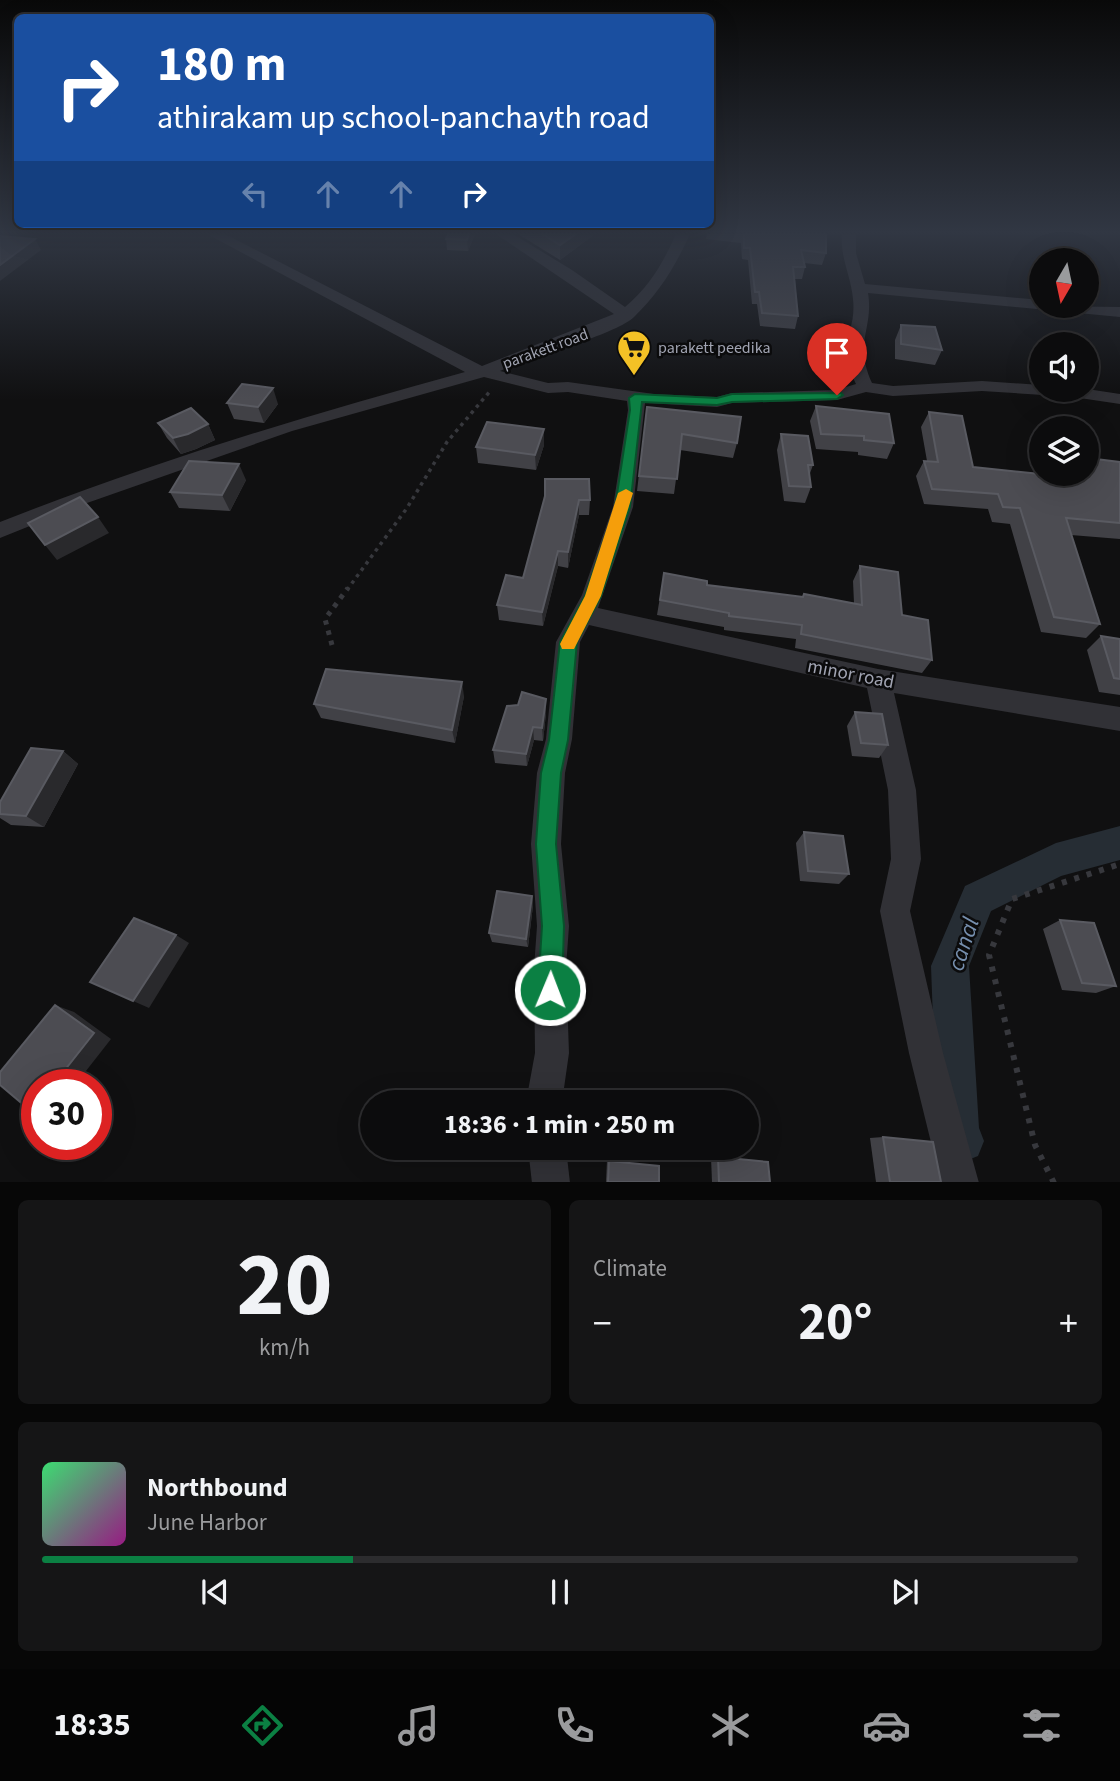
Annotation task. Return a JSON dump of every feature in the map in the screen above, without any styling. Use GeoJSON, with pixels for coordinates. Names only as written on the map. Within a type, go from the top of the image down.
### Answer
{"type":"FeatureCollection","features":[{"type":"Feature","properties":{"kind":"street"},"geometry":{"type":"LineString","coordinates":[[324,289],[473,369],[531,386],[568,387],[635,398],[717,402],[742,397],[837,395],[866,387],[893,391],[982,386],[1073,392],[1120,399]]}},
{"type":"Feature","properties":{"kind":"street"},"geometry":{"type":"LineString","coordinates":[[590,289],[627,316]]}},
{"type":"Feature","properties":{"kind":"street","name":"parakett road"},"geometry":{"type":"LineString","coordinates":[[0,530],[80,498],[285,427],[495,374],[515,356],[554,345],[627,316],[656,289]]}},
{"type":"Feature","properties":{"kind":"street"},"geometry":{"type":"LineString","coordinates":[[859,289],[862,312],[854,337],[855,354],[857,370],[866,387]]}},
{"type":"Feature","properties":{"kind":"street"},"geometry":{"type":"LineString","coordinates":[[871,289],[1029,304]]}},
{"type":"Feature","properties":{"kind":"street"},"geometry":{"type":"LineString","coordinates":[[1099,311],[1120,313]]}},
{"type":"Feature","properties":{"kind":"street"},"geometry":{"type":"LineString","coordinates":[[546,1090],[552,1053],[550,968],[553,926],[546,844],[551,773],[559,740],[568,642],[584,614],[609,552],[623,507],[637,410],[635,398]]}},
{"type":"Feature","properties":{"kind":"street","name":"minor road"},"geometry":{"type":"LineString","coordinates":[[584,614],[878,680],[1120,719]]}},
{"type":"Feature","properties":{"kind":"street"},"geometry":{"type":"LineString","coordinates":[[878,680],[902,790],[906,859],[895,911],[926,1053],[960,1182]]}},
{"type":"Feature","properties":{"kind":"street"},"geometry":{"type":"LineString","coordinates":[[548,1160],[551,1182]]}},
{"type":"Feature","properties":{"kind":"path"},"geometry":{"type":"LineString","coordinates":[[332,645],[325,619],[408,508],[447,442],[495,374]]}},
{"type":"Feature","properties":{"kind":"path"},"geometry":{"type":"LineString","coordinates":[[1054,1182],[1035,1145],[989,955],[1012,900],[1120,864]]}},
{"type":"Feature","properties":{"kind":"building"},"geometry":{"type":"Polygon","coordinates":[[[755,289],[795,289],[798,316],[762,313],[759,292],[755,292],[755,289]]]}},
{"type":"Feature","properties":{"kind":"building"},"geometry":{"type":"Polygon","coordinates":[[[901,325],[935,327],[942,350],[901,344],[901,325]]]}},
{"type":"Feature","properties":{"kind":"building"},"geometry":{"type":"Polygon","coordinates":[[[242,384],[273,388],[258,407],[227,403],[242,384]]]}},
{"type":"Feature","properties":{"kind":"building"},"geometry":{"type":"Polygon","coordinates":[[[816,406],[889,414],[894,443],[864,440],[864,436],[821,434],[816,406]]]}},
{"type":"Feature","properties":{"kind":"building"},"geometry":{"type":"Polygon","coordinates":[[[647,407],[741,417],[737,443],[682,434],[677,479],[639,476],[647,407]]]}},
{"type":"Feature","properties":{"kind":"building"},"geometry":{"type":"Polygon","coordinates":[[[191,408],[208,424],[173,438],[158,423],[191,408]]]}},
{"type":"Feature","properties":{"kind":"building"},"geometry":{"type":"Polygon","coordinates":[[[929,412],[962,416],[973,467],[1029,473],[1029,486],[1099,486],[1099,459],[1120,462],[1120,523],[1066,518],[1100,624],[1054,617],[1020,508],[1003,507],[998,494],[932,489],[924,461],[938,462],[929,412]]]}},
{"type":"Feature","properties":{"kind":"building"},"geometry":{"type":"Polygon","coordinates":[[[487,422],[544,429],[535,455],[476,447],[487,422]]]}},
{"type":"Feature","properties":{"kind":"building"},"geometry":{"type":"Polygon","coordinates":[[[781,434],[808,436],[813,465],[808,465],[811,487],[789,486],[781,434]]]}},
{"type":"Feature","properties":{"kind":"building"},"geometry":{"type":"Polygon","coordinates":[[[189,461],[239,464],[222,495],[170,492],[189,461]]]}},
{"type":"Feature","properties":{"kind":"building"},"geometry":{"type":"Polygon","coordinates":[[[545,479],[589,479],[590,500],[579,500],[568,552],[558,551],[542,612],[497,605],[506,575],[523,578],[545,496],[545,479]]]}},
{"type":"Feature","properties":{"kind":"building"},"geometry":{"type":"Polygon","coordinates":[[[80,497],[98,517],[45,545],[28,523],[80,497]]]}},
{"type":"Feature","properties":{"kind":"building"},"geometry":{"type":"Polygon","coordinates":[[[860,566],[898,572],[902,615],[928,620],[932,660],[801,634],[802,625],[729,616],[729,613],[660,600],[664,573],[707,581],[707,585],[803,597],[804,594],[862,605],[860,566]]]}},
{"type":"Feature","properties":{"kind":"building"},"geometry":{"type":"Polygon","coordinates":[[[1101,636],[1120,639],[1120,679],[1114,678],[1101,636]]]}},
{"type":"Feature","properties":{"kind":"building"},"geometry":{"type":"Polygon","coordinates":[[[326,669],[462,682],[452,730],[314,704],[326,669]]]}},
{"type":"Feature","properties":{"kind":"building"},"geometry":{"type":"Polygon","coordinates":[[[522,692],[546,699],[542,728],[533,727],[526,754],[493,750],[507,706],[518,705],[522,692]]]}},
{"type":"Feature","properties":{"kind":"building"},"geometry":{"type":"Polygon","coordinates":[[[855,712],[882,714],[888,745],[861,743],[855,712]]]}},
{"type":"Feature","properties":{"kind":"building"},"geometry":{"type":"Polygon","coordinates":[[[31,748],[63,751],[26,816],[0,814],[0,802],[31,748]]]}},
{"type":"Feature","properties":{"kind":"building"},"geometry":{"type":"Polygon","coordinates":[[[804,832],[843,836],[849,874],[808,871],[804,832]]]}},
{"type":"Feature","properties":{"kind":"building"},"geometry":{"type":"Polygon","coordinates":[[[497,891],[532,896],[526,939],[489,933],[497,891]]]}},
{"type":"Feature","properties":{"kind":"building"},"geometry":{"type":"Polygon","coordinates":[[[134,918],[176,935],[133,1001],[90,982],[134,918]]]}},
{"type":"Feature","properties":{"kind":"building"},"geometry":{"type":"Polygon","coordinates":[[[1060,920],[1094,923],[1116,986],[1082,983],[1060,920]]]}},
{"type":"Feature","properties":{"kind":"building"},"geometry":{"type":"Polygon","coordinates":[[[55,1005],[94,1033],[66,1069],[21,1069],[21,1103],[0,1085],[0,1072],[55,1005]]]}},
{"type":"Feature","properties":{"kind":"building"},"geometry":{"type":"Polygon","coordinates":[[[883,1137],[933,1142],[941,1182],[890,1182],[883,1137]]]}},
{"type":"Feature","properties":{"kind":"building"},"geometry":{"type":"Polygon","coordinates":[[[718,1160],[768,1162],[770,1182],[719,1182],[718,1160]]]}},
{"type":"Feature","properties":{"kind":"building"},"geometry":{"type":"Polygon","coordinates":[[[609,1161],[659,1166],[659,1182],[608,1182],[609,1161]]]}},
{"type":"Feature","properties":{"kind":"waterway","name":"canal"},"geometry":{"type":"LineString","coordinates":[[963,1141],[958,1128],[950,966],[978,899],[1056,860],[1120,843]]}},
{"type":"Feature","properties":{"kind":"slow traffic"},"geometry":{"type":"LineString","coordinates":[[568,644],[593,596],[626,493]]}},
{"type":"Feature","properties":{"kind":"place","name":"parakett peedika"},"geometry":{"type":"Point","coordinates":[634,377]}},
{"type":"Feature","properties":{"kind":"route"},"geometry":{"type":"LineString","coordinates":[[550,990],[553,926],[546,844],[551,807],[551,773],[559,740],[561,695],[568,667],[568,642],[593,596],[623,507],[637,410],[635,398],[717,402],[761,396],[837,395]]}}]}
